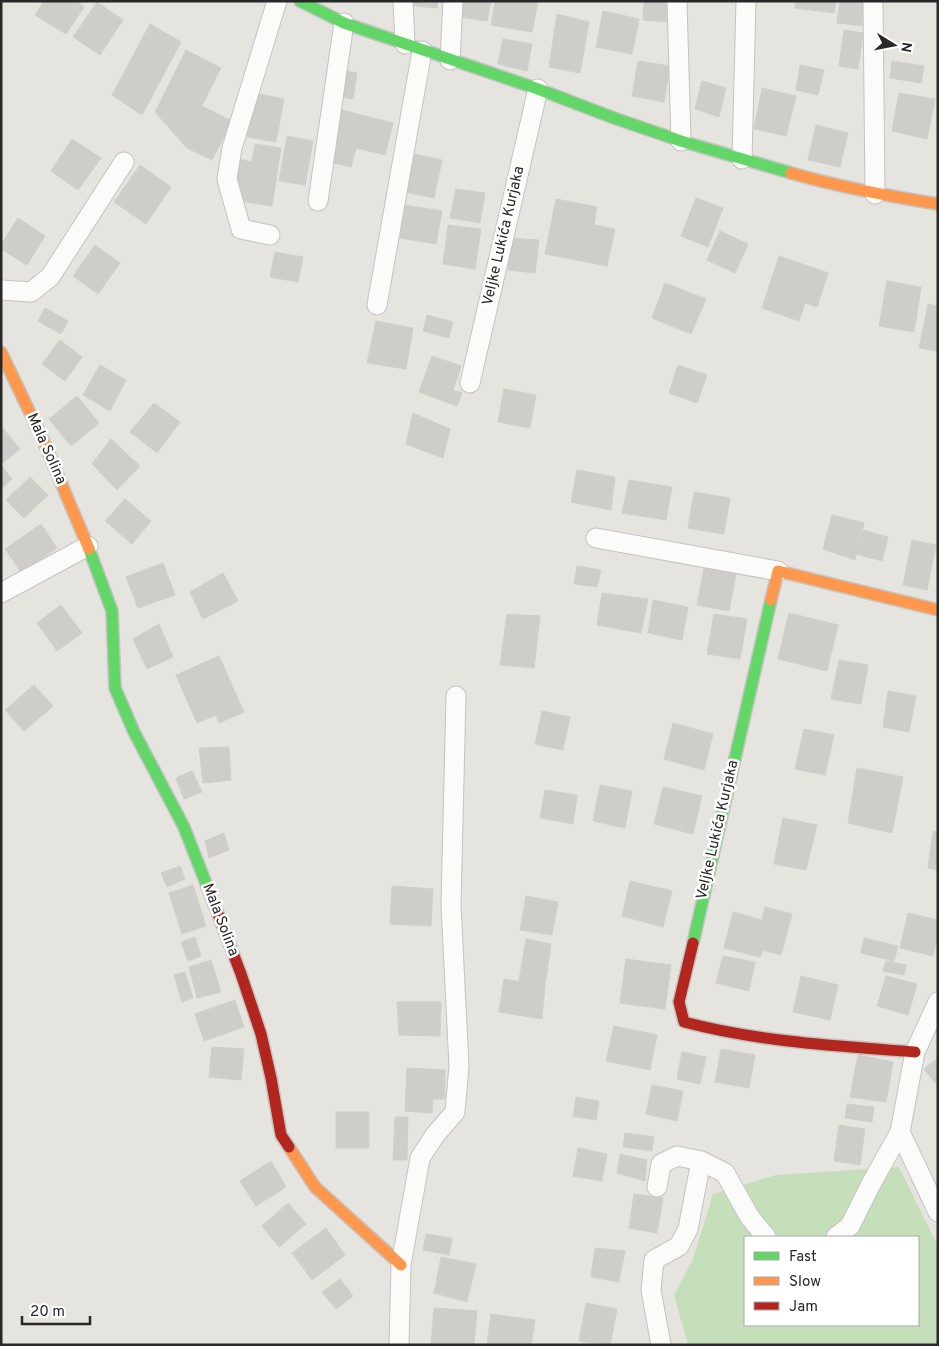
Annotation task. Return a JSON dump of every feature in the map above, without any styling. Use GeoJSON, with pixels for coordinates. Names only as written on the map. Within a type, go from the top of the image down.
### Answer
{"type":"FeatureCollection","features":[{"type":"Feature","properties":{"kind":"street"},"geometry":{"type":"LineString","coordinates":[[270,235],[241,229],[227,179],[232,148],[277,1]]}},
{"type":"Feature","properties":{"kind":"street"},"geometry":{"type":"LineString","coordinates":[[300,1],[344,22],[413,48],[538,89],[681,141],[821,182],[875,194],[938,204]]}},
{"type":"Feature","properties":{"kind":"street"},"geometry":{"type":"LineString","coordinates":[[377,305],[413,48],[403,1]]}},
{"type":"Feature","properties":{"kind":"street"},"geometry":{"type":"LineString","coordinates":[[450,60],[453,1]]}},
{"type":"Feature","properties":{"kind":"street"},"geometry":{"type":"LineString","coordinates":[[677,1],[681,141]]}},
{"type":"Feature","properties":{"kind":"street"},"geometry":{"type":"LineString","coordinates":[[742,159],[746,1]]}},
{"type":"Feature","properties":{"kind":"street"},"geometry":{"type":"LineString","coordinates":[[873,1],[875,194]]}},
{"type":"Feature","properties":{"kind":"street"},"geometry":{"type":"LineString","coordinates":[[318,201],[344,22]]}},
{"type":"Feature","properties":{"kind":"street","name":"Veljke Lukića Kurjaka"},"geometry":{"type":"LineString","coordinates":[[470,383],[538,89]]}},
{"type":"Feature","properties":{"kind":"street"},"geometry":{"type":"LineString","coordinates":[[1,290],[32,292],[50,277],[124,162]]}},
{"type":"Feature","properties":{"kind":"street","name":"Mala Solina"},"geometry":{"type":"LineString","coordinates":[[1,352],[43,440],[88,546],[112,611],[115,688],[134,732],[184,827],[241,974],[261,1034],[281,1135],[315,1187],[401,1266]]}},
{"type":"Feature","properties":{"kind":"street"},"geometry":{"type":"LineString","coordinates":[[596,538],[778,571],[938,610]]}},
{"type":"Feature","properties":{"kind":"street"},"geometry":{"type":"LineString","coordinates":[[1,593],[88,546]]}},
{"type":"Feature","properties":{"kind":"street","name":"Veljke Lukića Kurjaka"},"geometry":{"type":"LineString","coordinates":[[778,571],[679,1002],[684,1022],[712,1030],[763,1038],[915,1052]]}},
{"type":"Feature","properties":{"kind":"street"},"geometry":{"type":"LineString","coordinates":[[399,1345],[401,1266],[420,1158],[455,1112],[459,1066],[451,905],[456,696]]}},
{"type":"Feature","properties":{"kind":"street"},"geometry":{"type":"LineString","coordinates":[[837,1236],[850,1226],[900,1132],[915,1052],[938,1002]]}},
{"type":"Feature","properties":{"kind":"street"},"geometry":{"type":"LineString","coordinates":[[900,1132],[938,1212]]}},
{"type":"Feature","properties":{"kind":"street"},"geometry":{"type":"LineString","coordinates":[[657,1187],[661,1164],[677,1156],[701,1161],[725,1173],[749,1216],[765,1236]]}},
{"type":"Feature","properties":{"kind":"street"},"geometry":{"type":"LineString","coordinates":[[661,1345],[652,1290],[654,1260],[679,1246],[688,1229],[701,1161]]}},
{"type":"Feature","properties":{"kind":"green space"},"geometry":{"type":"Polygon","coordinates":[[[899,1167],[938,1246],[938,1345],[688,1345],[674,1295],[693,1259],[713,1194],[776,1175],[899,1167]]]}},
{"type":"Feature","properties":{"kind":"building"},"geometry":{"type":"Polygon","coordinates":[[[44,1],[76,1],[84,7],[66,34],[35,15],[44,1]]]}},
{"type":"Feature","properties":{"kind":"building"},"geometry":{"type":"Polygon","coordinates":[[[408,1],[438,1],[437,8],[407,5],[408,1]]]}},
{"type":"Feature","properties":{"kind":"building"},"geometry":{"type":"Polygon","coordinates":[[[456,1],[491,1],[487,21],[454,16],[456,1]]]}},
{"type":"Feature","properties":{"kind":"building"},"geometry":{"type":"Polygon","coordinates":[[[495,1],[538,1],[532,32],[491,25],[495,1]]]}},
{"type":"Feature","properties":{"kind":"building"},"geometry":{"type":"Polygon","coordinates":[[[644,1],[668,1],[666,22],[643,20],[644,1]]]}},
{"type":"Feature","properties":{"kind":"building"},"geometry":{"type":"Polygon","coordinates":[[[796,1],[836,1],[834,13],[795,8],[796,1]]]}},
{"type":"Feature","properties":{"kind":"building"},"geometry":{"type":"Polygon","coordinates":[[[840,1],[865,1],[863,26],[837,23],[840,1]]]}},
{"type":"Feature","properties":{"kind":"building"},"geometry":{"type":"Polygon","coordinates":[[[97,2],[123,20],[100,55],[73,37],[97,2]]]}},
{"type":"Feature","properties":{"kind":"building"},"geometry":{"type":"Polygon","coordinates":[[[603,11],[639,19],[632,54],[596,47],[603,11]]]}},
{"type":"Feature","properties":{"kind":"building"},"geometry":{"type":"Polygon","coordinates":[[[557,14],[589,22],[580,73],[549,67],[557,14]]]}},
{"type":"Feature","properties":{"kind":"building"},"geometry":{"type":"Polygon","coordinates":[[[150,24],[181,42],[142,115],[112,95],[150,24]]]}},
{"type":"Feature","properties":{"kind":"building"},"geometry":{"type":"Polygon","coordinates":[[[844,30],[863,33],[858,69],[839,66],[844,30]]]}},
{"type":"Feature","properties":{"kind":"building"},"geometry":{"type":"Polygon","coordinates":[[[503,39],[532,44],[527,71],[498,64],[503,39]]]}},
{"type":"Feature","properties":{"kind":"building"},"geometry":{"type":"Polygon","coordinates":[[[186,50],[221,68],[202,106],[232,121],[212,160],[187,148],[155,112],[186,50]]]}},
{"type":"Feature","properties":{"kind":"building"},"geometry":{"type":"Polygon","coordinates":[[[638,61],[670,66],[664,102],[632,96],[638,61]]]}},
{"type":"Feature","properties":{"kind":"building"},"geometry":{"type":"Polygon","coordinates":[[[892,61],[924,66],[921,83],[890,78],[892,61]]]}},
{"type":"Feature","properties":{"kind":"building"},"geometry":{"type":"Polygon","coordinates":[[[800,65],[824,70],[818,95],[796,90],[800,65]]]}},
{"type":"Feature","properties":{"kind":"building"},"geometry":{"type":"Polygon","coordinates":[[[340,70],[357,73],[353,99],[336,96],[340,70]]]}},
{"type":"Feature","properties":{"kind":"building"},"geometry":{"type":"Polygon","coordinates":[[[702,81],[726,88],[719,117],[695,109],[702,81]]]}},
{"type":"Feature","properties":{"kind":"building"},"geometry":{"type":"Polygon","coordinates":[[[762,88],[796,96],[786,136],[754,129],[762,88]]]}},
{"type":"Feature","properties":{"kind":"building"},"geometry":{"type":"Polygon","coordinates":[[[254,93],[284,99],[276,142],[247,137],[254,93]]]}},
{"type":"Feature","properties":{"kind":"building"},"geometry":{"type":"Polygon","coordinates":[[[899,93],[935,99],[927,139],[892,131],[899,93]]]}},
{"type":"Feature","properties":{"kind":"building"},"geometry":{"type":"Polygon","coordinates":[[[342,110],[393,123],[385,155],[356,148],[351,167],[330,162],[342,110]]]}},
{"type":"Feature","properties":{"kind":"building"},"geometry":{"type":"Polygon","coordinates":[[[816,125],[848,133],[840,167],[808,160],[816,125]]]}},
{"type":"Feature","properties":{"kind":"building"},"geometry":{"type":"Polygon","coordinates":[[[287,136],[313,141],[305,185],[279,181],[287,136]]]}},
{"type":"Feature","properties":{"kind":"building"},"geometry":{"type":"Polygon","coordinates":[[[72,139],[101,158],[78,190],[51,171],[72,139]]]}},
{"type":"Feature","properties":{"kind":"building"},"geometry":{"type":"Polygon","coordinates":[[[255,144],[281,148],[272,206],[234,200],[240,159],[252,162],[255,144]]]}},
{"type":"Feature","properties":{"kind":"building"},"geometry":{"type":"Polygon","coordinates":[[[414,154],[442,160],[434,198],[405,192],[414,154]]]}},
{"type":"Feature","properties":{"kind":"building"},"geometry":{"type":"Polygon","coordinates":[[[140,165],[171,187],[146,224],[114,202],[140,165]]]}},
{"type":"Feature","properties":{"kind":"building"},"geometry":{"type":"Polygon","coordinates":[[[456,189],[485,193],[480,223],[450,218],[456,189]]]}},
{"type":"Feature","properties":{"kind":"building"},"geometry":{"type":"Polygon","coordinates":[[[696,198],[723,208],[708,247],[681,236],[696,198]]]}},
{"type":"Feature","properties":{"kind":"building"},"geometry":{"type":"Polygon","coordinates":[[[556,199],[597,207],[594,225],[615,229],[607,266],[545,254],[556,199]]]}},
{"type":"Feature","properties":{"kind":"building"},"geometry":{"type":"Polygon","coordinates":[[[405,205],[442,211],[436,244],[400,238],[405,205]]]}},
{"type":"Feature","properties":{"kind":"building"},"geometry":{"type":"Polygon","coordinates":[[[18,218],[45,236],[27,265],[1,249],[1,245],[18,218]]]}},
{"type":"Feature","properties":{"kind":"building"},"geometry":{"type":"Polygon","coordinates":[[[448,225],[481,229],[475,269],[443,264],[448,225]]]}},
{"type":"Feature","properties":{"kind":"building"},"geometry":{"type":"Polygon","coordinates":[[[720,231],[748,244],[735,273],[707,260],[720,231]]]}},
{"type":"Feature","properties":{"kind":"building"},"geometry":{"type":"Polygon","coordinates":[[[511,238],[539,240],[535,273],[508,270],[511,238]]]}},
{"type":"Feature","properties":{"kind":"building"},"geometry":{"type":"Polygon","coordinates":[[[95,245],[120,263],[98,294],[73,276],[95,245]]]}},
{"type":"Feature","properties":{"kind":"building"},"geometry":{"type":"Polygon","coordinates":[[[275,252],[303,257],[298,282],[270,277],[275,252]]]}},
{"type":"Feature","properties":{"kind":"building"},"geometry":{"type":"Polygon","coordinates":[[[779,256],[828,273],[817,307],[805,303],[799,321],[762,308],[779,256]]]}},
{"type":"Feature","properties":{"kind":"building"},"geometry":{"type":"Polygon","coordinates":[[[887,281],[921,287],[914,332],[879,326],[887,281]]]}},
{"type":"Feature","properties":{"kind":"building"},"geometry":{"type":"Polygon","coordinates":[[[665,283],[706,299],[691,334],[652,318],[665,283]]]}},
{"type":"Feature","properties":{"kind":"building"},"geometry":{"type":"Polygon","coordinates":[[[928,304],[938,306],[938,351],[919,348],[928,304]]]}},
{"type":"Feature","properties":{"kind":"building"},"geometry":{"type":"Polygon","coordinates":[[[45,308],[68,321],[61,334],[38,321],[45,308]]]}},
{"type":"Feature","properties":{"kind":"building"},"geometry":{"type":"Polygon","coordinates":[[[427,315],[453,322],[449,338],[423,331],[427,315]]]}},
{"type":"Feature","properties":{"kind":"building"},"geometry":{"type":"Polygon","coordinates":[[[376,321],[413,328],[406,369],[367,363],[376,321]]]}},
{"type":"Feature","properties":{"kind":"building"},"geometry":{"type":"Polygon","coordinates":[[[60,340],[82,357],[65,381],[42,364],[60,340]]]}},
{"type":"Feature","properties":{"kind":"building"},"geometry":{"type":"Polygon","coordinates":[[[432,356],[461,366],[453,390],[462,393],[457,406],[419,392],[432,356]]]}},
{"type":"Feature","properties":{"kind":"building"},"geometry":{"type":"Polygon","coordinates":[[[100,365],[126,380],[110,411],[83,395],[100,365]]]}},
{"type":"Feature","properties":{"kind":"building"},"geometry":{"type":"Polygon","coordinates":[[[678,365],[707,375],[697,403],[669,393],[678,365]]]}},
{"type":"Feature","properties":{"kind":"building"},"geometry":{"type":"Polygon","coordinates":[[[504,389],[536,395],[530,428],[498,422],[504,389]]]}},
{"type":"Feature","properties":{"kind":"building"},"geometry":{"type":"Polygon","coordinates":[[[77,396],[99,423],[71,446],[49,419],[77,396]]]}},
{"type":"Feature","properties":{"kind":"building"},"geometry":{"type":"Polygon","coordinates":[[[154,403],[180,422],[157,453],[130,432],[154,403]]]}},
{"type":"Feature","properties":{"kind":"building"},"geometry":{"type":"Polygon","coordinates":[[[413,413],[450,429],[443,458],[406,444],[413,413]]]}},
{"type":"Feature","properties":{"kind":"building"},"geometry":{"type":"Polygon","coordinates":[[[1,426],[20,449],[1,464],[1,426]]]}},
{"type":"Feature","properties":{"kind":"building"},"geometry":{"type":"Polygon","coordinates":[[[111,439],[140,466],[117,490],[92,464],[111,439]]]}},
{"type":"Feature","properties":{"kind":"building"},"geometry":{"type":"Polygon","coordinates":[[[1,465],[12,479],[1,489],[1,465]]]}},
{"type":"Feature","properties":{"kind":"building"},"geometry":{"type":"Polygon","coordinates":[[[577,470],[615,477],[611,510],[571,502],[577,470]]]}},
{"type":"Feature","properties":{"kind":"building"},"geometry":{"type":"Polygon","coordinates":[[[30,477],[48,495],[24,518],[6,500],[30,477]]]}},
{"type":"Feature","properties":{"kind":"building"},"geometry":{"type":"Polygon","coordinates":[[[629,480],[672,487],[666,520],[622,513],[629,480]]]}},
{"type":"Feature","properties":{"kind":"building"},"geometry":{"type":"Polygon","coordinates":[[[694,492],[730,498],[724,534],[688,528],[694,492]]]}},
{"type":"Feature","properties":{"kind":"building"},"geometry":{"type":"Polygon","coordinates":[[[125,499],[151,521],[132,544],[105,521],[125,499]]]}},
{"type":"Feature","properties":{"kind":"building"},"geometry":{"type":"Polygon","coordinates":[[[832,515],[864,523],[855,560],[823,549],[832,515]]]}},
{"type":"Feature","properties":{"kind":"building"},"geometry":{"type":"Polygon","coordinates":[[[41,524],[57,548],[21,572],[5,549],[41,524]]]}},
{"type":"Feature","properties":{"kind":"building"},"geometry":{"type":"Polygon","coordinates":[[[863,530],[888,537],[882,561],[856,554],[863,530]]]}},
{"type":"Feature","properties":{"kind":"building"},"geometry":{"type":"Polygon","coordinates":[[[912,540],[936,545],[927,590],[903,585],[912,540]]]}},
{"type":"Feature","properties":{"kind":"building"},"geometry":{"type":"Polygon","coordinates":[[[163,563],[175,595],[138,608],[126,577],[163,563]]]}},
{"type":"Feature","properties":{"kind":"building"},"geometry":{"type":"Polygon","coordinates":[[[577,566],[601,570],[597,587],[574,584],[577,566]]]}},
{"type":"Feature","properties":{"kind":"building"},"geometry":{"type":"Polygon","coordinates":[[[704,568],[736,574],[729,611],[697,605],[704,568]]]}},
{"type":"Feature","properties":{"kind":"building"},"geometry":{"type":"Polygon","coordinates":[[[223,573],[238,601],[203,619],[190,592],[223,573]]]}},
{"type":"Feature","properties":{"kind":"building"},"geometry":{"type":"Polygon","coordinates":[[[602,593],[648,599],[641,633],[597,625],[602,593]]]}},
{"type":"Feature","properties":{"kind":"building"},"geometry":{"type":"Polygon","coordinates":[[[653,600],[688,607],[682,640],[648,633],[653,600]]]}},
{"type":"Feature","properties":{"kind":"building"},"geometry":{"type":"Polygon","coordinates":[[[61,605],[82,633],[57,651],[37,623],[61,605]]]}},
{"type":"Feature","properties":{"kind":"building"},"geometry":{"type":"Polygon","coordinates":[[[789,613],[838,625],[827,671],[778,659],[789,613]]]}},
{"type":"Feature","properties":{"kind":"building"},"geometry":{"type":"Polygon","coordinates":[[[507,614],[540,616],[534,668],[500,665],[507,614]]]}},
{"type":"Feature","properties":{"kind":"building"},"geometry":{"type":"Polygon","coordinates":[[[714,614],[747,619],[740,659],[707,654],[714,614]]]}},
{"type":"Feature","properties":{"kind":"building"},"geometry":{"type":"Polygon","coordinates":[[[159,624],[173,657],[147,669],[133,639],[159,624]]]}},
{"type":"Feature","properties":{"kind":"building"},"geometry":{"type":"Polygon","coordinates":[[[219,656],[244,712],[219,723],[216,715],[197,723],[176,675],[219,656]]]}},
{"type":"Feature","properties":{"kind":"building"},"geometry":{"type":"Polygon","coordinates":[[[839,660],[868,665],[861,704],[831,699],[839,660]]]}},
{"type":"Feature","properties":{"kind":"building"},"geometry":{"type":"Polygon","coordinates":[[[34,685],[53,706],[24,731],[5,710],[34,685]]]}},
{"type":"Feature","properties":{"kind":"building"},"geometry":{"type":"Polygon","coordinates":[[[888,691],[916,696],[909,732],[883,727],[888,691]]]}},
{"type":"Feature","properties":{"kind":"building"},"geometry":{"type":"Polygon","coordinates":[[[542,711],[570,717],[563,750],[535,744],[542,711]]]}},
{"type":"Feature","properties":{"kind":"building"},"geometry":{"type":"Polygon","coordinates":[[[673,723],[713,734],[704,770],[664,759],[673,723]]]}},
{"type":"Feature","properties":{"kind":"building"},"geometry":{"type":"Polygon","coordinates":[[[804,729],[834,735],[825,775],[795,769],[804,729]]]}},
{"type":"Feature","properties":{"kind":"building"},"geometry":{"type":"Polygon","coordinates":[[[229,747],[231,780],[203,783],[199,748],[229,747]]]}},
{"type":"Feature","properties":{"kind":"building"},"geometry":{"type":"Polygon","coordinates":[[[857,768],[903,777],[892,833],[848,823],[857,768]]]}},
{"type":"Feature","properties":{"kind":"building"},"geometry":{"type":"Polygon","coordinates":[[[192,771],[202,792],[184,799],[176,778],[192,771]]]}},
{"type":"Feature","properties":{"kind":"building"},"geometry":{"type":"Polygon","coordinates":[[[600,785],[632,791],[625,828],[593,821],[600,785]]]}},
{"type":"Feature","properties":{"kind":"building"},"geometry":{"type":"Polygon","coordinates":[[[663,787],[702,796],[693,834],[654,824],[663,787]]]}},
{"type":"Feature","properties":{"kind":"building"},"geometry":{"type":"Polygon","coordinates":[[[545,790],[577,795],[573,824],[540,818],[545,790]]]}},
{"type":"Feature","properties":{"kind":"building"},"geometry":{"type":"Polygon","coordinates":[[[783,818],[817,825],[806,870],[774,864],[783,818]]]}},
{"type":"Feature","properties":{"kind":"building"},"geometry":{"type":"Polygon","coordinates":[[[933,831],[938,832],[938,870],[928,868],[933,831]]]}},
{"type":"Feature","properties":{"kind":"building"},"geometry":{"type":"Polygon","coordinates":[[[224,833],[229,850],[209,858],[205,841],[224,833]]]}},
{"type":"Feature","properties":{"kind":"building"},"geometry":{"type":"Polygon","coordinates":[[[180,866],[185,879],[167,887],[161,873],[180,866]]]}},
{"type":"Feature","properties":{"kind":"building"},"geometry":{"type":"Polygon","coordinates":[[[630,881],[672,891],[663,927],[622,916],[630,881]]]}},
{"type":"Feature","properties":{"kind":"building"},"geometry":{"type":"Polygon","coordinates":[[[193,885],[206,926],[182,934],[169,893],[193,885]]]}},
{"type":"Feature","properties":{"kind":"building"},"geometry":{"type":"Polygon","coordinates":[[[392,886],[433,889],[431,926],[390,924],[392,886]]]}},
{"type":"Feature","properties":{"kind":"building"},"geometry":{"type":"Polygon","coordinates":[[[526,896],[558,902],[552,935],[520,930],[526,896]]]}},
{"type":"Feature","properties":{"kind":"building"},"geometry":{"type":"Polygon","coordinates":[[[765,907],[792,914],[781,955],[763,950],[760,957],[724,948],[733,912],[762,920],[765,907]]]}},
{"type":"Feature","properties":{"kind":"building"},"geometry":{"type":"Polygon","coordinates":[[[908,913],[938,920],[938,935],[933,956],[900,948],[908,913]]]}},
{"type":"Feature","properties":{"kind":"building"},"geometry":{"type":"Polygon","coordinates":[[[195,937],[201,956],[188,961],[181,942],[195,937]]]}},
{"type":"Feature","properties":{"kind":"building"},"geometry":{"type":"Polygon","coordinates":[[[864,938],[898,946],[894,961],[861,953],[864,938]]]}},
{"type":"Feature","properties":{"kind":"building"},"geometry":{"type":"Polygon","coordinates":[[[526,939],[551,944],[545,986],[519,981],[526,939]]]}},
{"type":"Feature","properties":{"kind":"building"},"geometry":{"type":"Polygon","coordinates":[[[723,956],[755,962],[749,991],[716,983],[723,956]]]}},
{"type":"Feature","properties":{"kind":"building"},"geometry":{"type":"Polygon","coordinates":[[[626,959],[671,965],[665,1009],[620,1003],[626,959]]]}},
{"type":"Feature","properties":{"kind":"building"},"geometry":{"type":"Polygon","coordinates":[[[211,960],[221,992],[197,998],[189,967],[211,960]]]}},
{"type":"Feature","properties":{"kind":"building"},"geometry":{"type":"Polygon","coordinates":[[[886,961],[906,965],[904,975],[883,971],[886,961]]]}},
{"type":"Feature","properties":{"kind":"building"},"geometry":{"type":"Polygon","coordinates":[[[185,972],[193,998],[182,1002],[174,975],[185,972]]]}},
{"type":"Feature","properties":{"kind":"building"},"geometry":{"type":"Polygon","coordinates":[[[801,976],[838,985],[830,1020],[793,1012],[801,976]]]}},
{"type":"Feature","properties":{"kind":"building"},"geometry":{"type":"Polygon","coordinates":[[[886,976],[917,984],[908,1015],[877,1006],[886,976]]]}},
{"type":"Feature","properties":{"kind":"building"},"geometry":{"type":"Polygon","coordinates":[[[504,979],[545,986],[542,1019],[499,1012],[504,979]]]}},
{"type":"Feature","properties":{"kind":"building"},"geometry":{"type":"Polygon","coordinates":[[[235,1000],[244,1027],[204,1041],[195,1014],[235,1000]]]}},
{"type":"Feature","properties":{"kind":"building"},"geometry":{"type":"Polygon","coordinates":[[[397,1002],[441,1002],[440,1036],[399,1035],[397,1002]]]}},
{"type":"Feature","properties":{"kind":"building"},"geometry":{"type":"Polygon","coordinates":[[[614,1026],[657,1035],[650,1070],[606,1061],[614,1026]]]}},
{"type":"Feature","properties":{"kind":"building"},"geometry":{"type":"Polygon","coordinates":[[[212,1047],[244,1049],[241,1080],[209,1077],[212,1047]]]}},
{"type":"Feature","properties":{"kind":"building"},"geometry":{"type":"Polygon","coordinates":[[[721,1049],[755,1055],[749,1088],[715,1082],[721,1049]]]}},
{"type":"Feature","properties":{"kind":"building"},"geometry":{"type":"Polygon","coordinates":[[[682,1052],[706,1057],[700,1084],[677,1079],[682,1052]]]}},
{"type":"Feature","properties":{"kind":"building"},"geometry":{"type":"Polygon","coordinates":[[[858,1055],[893,1062],[886,1102],[850,1097],[858,1055]]]}},
{"type":"Feature","properties":{"kind":"building"},"geometry":{"type":"Polygon","coordinates":[[[938,1058],[938,1086],[924,1069],[938,1058]]]}},
{"type":"Feature","properties":{"kind":"building"},"geometry":{"type":"Polygon","coordinates":[[[407,1068],[445,1070],[445,1099],[433,1099],[432,1113],[405,1111],[407,1068]]]}},
{"type":"Feature","properties":{"kind":"building"},"geometry":{"type":"Polygon","coordinates":[[[652,1085],[683,1091],[677,1121],[646,1114],[652,1085]]]}},
{"type":"Feature","properties":{"kind":"building"},"geometry":{"type":"Polygon","coordinates":[[[576,1097],[599,1101],[596,1120],[573,1116],[576,1097]]]}},
{"type":"Feature","properties":{"kind":"building"},"geometry":{"type":"Polygon","coordinates":[[[847,1104],[874,1107],[872,1122],[845,1118],[847,1104]]]}},
{"type":"Feature","properties":{"kind":"building"},"geometry":{"type":"Polygon","coordinates":[[[336,1112],[369,1112],[369,1148],[336,1148],[336,1112]]]}},
{"type":"Feature","properties":{"kind":"building"},"geometry":{"type":"Polygon","coordinates":[[[395,1117],[408,1117],[407,1160],[393,1160],[395,1117]]]}},
{"type":"Feature","properties":{"kind":"building"},"geometry":{"type":"Polygon","coordinates":[[[839,1125],[865,1129],[860,1165],[834,1161],[839,1125]]]}},
{"type":"Feature","properties":{"kind":"building"},"geometry":{"type":"Polygon","coordinates":[[[625,1133],[654,1137],[652,1151],[623,1147],[625,1133]]]}},
{"type":"Feature","properties":{"kind":"building"},"geometry":{"type":"Polygon","coordinates":[[[578,1148],[607,1154],[602,1181],[573,1176],[578,1148]]]}},
{"type":"Feature","properties":{"kind":"building"},"geometry":{"type":"Polygon","coordinates":[[[620,1154],[647,1160],[645,1181],[617,1173],[620,1154]]]}},
{"type":"Feature","properties":{"kind":"building"},"geometry":{"type":"Polygon","coordinates":[[[271,1161],[286,1187],[256,1206],[240,1181],[271,1161]]]}},
{"type":"Feature","properties":{"kind":"building"},"geometry":{"type":"Polygon","coordinates":[[[634,1194],[663,1198],[657,1233],[629,1228],[634,1194]]]}},
{"type":"Feature","properties":{"kind":"building"},"geometry":{"type":"Polygon","coordinates":[[[288,1203],[306,1224],[279,1247],[262,1226],[288,1203]]]}},
{"type":"Feature","properties":{"kind":"building"},"geometry":{"type":"Polygon","coordinates":[[[326,1228],[345,1255],[312,1280],[292,1253],[326,1228]]]}},
{"type":"Feature","properties":{"kind":"building"},"geometry":{"type":"Polygon","coordinates":[[[426,1234],[452,1238],[449,1255],[423,1250],[426,1234]]]}},
{"type":"Feature","properties":{"kind":"building"},"geometry":{"type":"Polygon","coordinates":[[[595,1248],[625,1251],[619,1282],[591,1277],[595,1248]]]}},
{"type":"Feature","properties":{"kind":"building"},"geometry":{"type":"Polygon","coordinates":[[[441,1257],[476,1264],[467,1302],[434,1293],[441,1257]]]}},
{"type":"Feature","properties":{"kind":"building"},"geometry":{"type":"Polygon","coordinates":[[[340,1279],[353,1296],[336,1309],[322,1292],[340,1279]]]}},
{"type":"Feature","properties":{"kind":"building"},"geometry":{"type":"Polygon","coordinates":[[[586,1303],[617,1309],[610,1345],[579,1341],[586,1303]]]}},
{"type":"Feature","properties":{"kind":"building"},"geometry":{"type":"Polygon","coordinates":[[[434,1308],[477,1311],[474,1345],[431,1344],[434,1308]]]}},
{"type":"Feature","properties":{"kind":"building"},"geometry":{"type":"Polygon","coordinates":[[[491,1314],[535,1320],[531,1345],[487,1345],[491,1314]]]}},
{"type":"Feature","properties":{"kind":"traffic: fast"},"geometry":{"type":"LineString","coordinates":[[300,1],[344,23],[538,89],[614,118],[681,141],[791,173]]}},
{"type":"Feature","properties":{"kind":"traffic: fast"},"geometry":{"type":"LineString","coordinates":[[89,549],[112,611],[115,688],[134,732],[184,827],[218,914]]}},
{"type":"Feature","properties":{"kind":"traffic: fast"},"geometry":{"type":"LineString","coordinates":[[693,943],[771,600]]}},
{"type":"Feature","properties":{"kind":"traffic: slow"},"geometry":{"type":"LineString","coordinates":[[791,173],[864,191],[938,204]]}},
{"type":"Feature","properties":{"kind":"traffic: slow"},"geometry":{"type":"LineString","coordinates":[[1,352],[43,440],[89,549]]}},
{"type":"Feature","properties":{"kind":"traffic: slow"},"geometry":{"type":"LineString","coordinates":[[771,600],[778,571],[938,610]]}},
{"type":"Feature","properties":{"kind":"traffic: slow"},"geometry":{"type":"LineString","coordinates":[[289,1147],[315,1187],[401,1265]]}},
{"type":"Feature","properties":{"kind":"traffic: jam"},"geometry":{"type":"LineString","coordinates":[[218,914],[261,1034],[281,1135],[289,1147]]}},
{"type":"Feature","properties":{"kind":"traffic: jam"},"geometry":{"type":"LineString","coordinates":[[693,943],[679,1002],[684,1022],[770,1039],[915,1052]]}}]}
